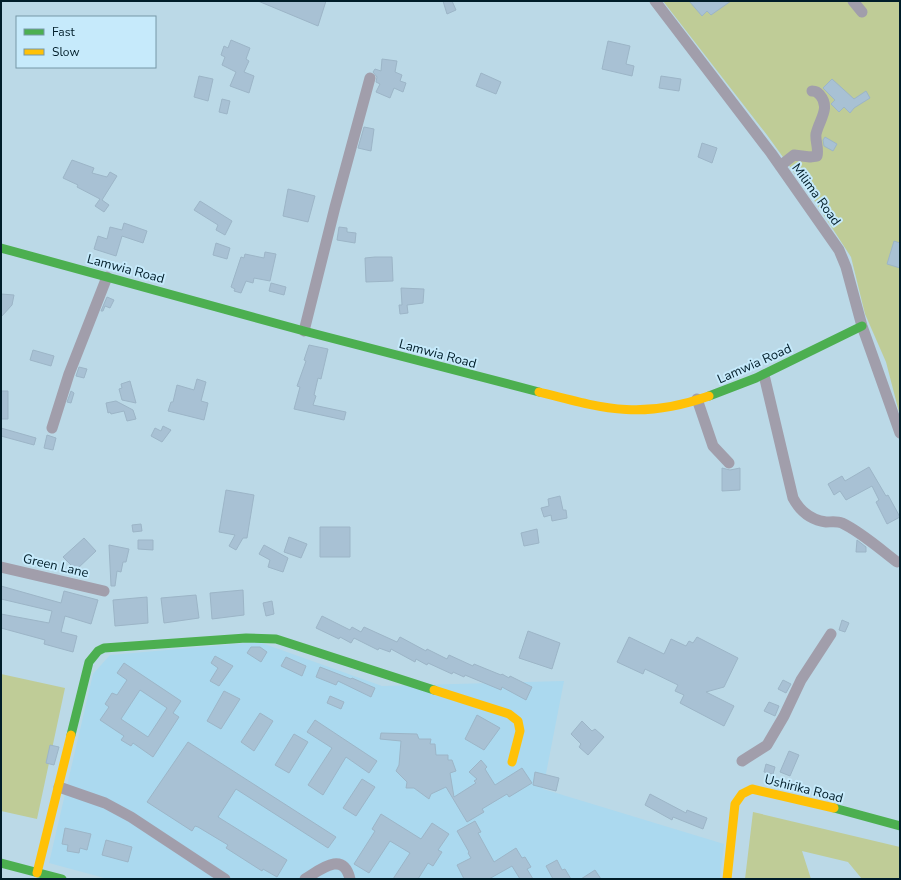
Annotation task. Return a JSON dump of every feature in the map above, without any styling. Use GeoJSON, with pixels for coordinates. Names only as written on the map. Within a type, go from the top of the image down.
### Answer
{"type":"FeatureCollection","features":[{"type":"Feature","properties":{"kind":"street","name":"Milima Road"},"geometry":{"type":"LineString","coordinates":[[655,1],[780,166],[839,250],[846,267],[862,326],[900,433]]}},
{"type":"Feature","properties":{"kind":"street"},"geometry":{"type":"LineString","coordinates":[[853,1],[862,12]]}},
{"type":"Feature","properties":{"kind":"street"},"geometry":{"type":"LineString","coordinates":[[304,331],[335,207],[370,78]]}},
{"type":"Feature","properties":{"kind":"street"},"geometry":{"type":"LineString","coordinates":[[780,166],[794,155],[810,157],[817,156],[819,149],[816,135],[826,106],[823,99],[816,91],[812,91]]}},
{"type":"Feature","properties":{"kind":"street","name":"Lamwia Road"},"geometry":{"type":"LineString","coordinates":[[1,248],[304,331],[593,406],[621,410],[644,411],[714,395],[764,375],[862,326]]}},
{"type":"Feature","properties":{"kind":"street"},"geometry":{"type":"LineString","coordinates":[[52,428],[69,374],[107,277]]}},
{"type":"Feature","properties":{"kind":"street"},"geometry":{"type":"LineString","coordinates":[[764,375],[793,498],[798,509],[806,515],[824,522],[841,522],[863,535],[897,562]]}},
{"type":"Feature","properties":{"kind":"street"},"geometry":{"type":"LineString","coordinates":[[698,399],[713,446],[729,463]]}},
{"type":"Feature","properties":{"kind":"street"},"geometry":{"type":"LineString","coordinates":[[889,404],[900,409]]}},
{"type":"Feature","properties":{"kind":"street","name":"Green Lane"},"geometry":{"type":"LineString","coordinates":[[1,567],[104,591]]}},
{"type":"Feature","properties":{"kind":"street"},"geometry":{"type":"LineString","coordinates":[[742,761],[767,745],[784,716],[801,680],[831,634]]}},
{"type":"Feature","properties":{"kind":"street"},"geometry":{"type":"LineString","coordinates":[[37,873],[90,662],[98,651],[104,648],[246,638],[276,639],[509,714],[518,721],[520,731],[512,762]]}},
{"type":"Feature","properties":{"kind":"street"},"geometry":{"type":"LineString","coordinates":[[59,787],[105,803],[131,817],[225,879]]}},
{"type":"Feature","properties":{"kind":"street","name":"Ushirika Road"},"geometry":{"type":"LineString","coordinates":[[727,879],[735,804],[738,796],[744,791],[752,788],[812,802],[900,826]]}},
{"type":"Feature","properties":{"kind":"street"},"geometry":{"type":"LineString","coordinates":[[1,863],[62,879]]}},
{"type":"Feature","properties":{"kind":"street"},"geometry":{"type":"LineString","coordinates":[[305,879],[330,864],[336,863],[344,866],[350,879]]}},
{"type":"Feature","properties":{"kind":"shaded area"},"geometry":{"type":"Polygon","coordinates":[[[259,642],[382,686],[564,681],[543,789],[724,844],[720,879],[108,879],[49,863],[93,674],[110,655],[259,642]]]}},
{"type":"Feature","properties":{"kind":"green space"},"geometry":{"type":"Polygon","coordinates":[[[663,1],[900,1],[900,416],[886,362],[865,314],[851,257],[814,200],[767,135],[663,1]]]}},
{"type":"Feature","properties":{"kind":"green space"},"geometry":{"type":"Polygon","coordinates":[[[1,674],[65,688],[37,819],[1,811],[1,674]]]}},
{"type":"Feature","properties":{"kind":"green space"},"geometry":{"type":"Polygon","coordinates":[[[753,812],[900,847],[900,879],[862,879],[848,862],[802,851],[811,879],[745,879],[753,812]]]}},
{"type":"Feature","properties":{"kind":"building"},"geometry":{"type":"Polygon","coordinates":[[[258,1],[326,1],[318,26],[258,1]]]}},
{"type":"Feature","properties":{"kind":"building"},"geometry":{"type":"Polygon","coordinates":[[[443,1],[452,1],[456,10],[447,14],[443,1]]]}},
{"type":"Feature","properties":{"kind":"building"},"geometry":{"type":"Polygon","coordinates":[[[689,1],[731,1],[711,15],[707,11],[702,16],[689,1]]]}},
{"type":"Feature","properties":{"kind":"building"},"geometry":{"type":"Polygon","coordinates":[[[231,40],[250,48],[246,59],[249,61],[244,72],[254,76],[249,93],[230,86],[236,72],[222,65],[225,57],[221,55],[224,46],[228,48],[231,40]]]}},
{"type":"Feature","properties":{"kind":"building"},"geometry":{"type":"Polygon","coordinates":[[[608,41],[630,46],[626,64],[634,66],[632,76],[602,69],[608,41]]]}},
{"type":"Feature","properties":{"kind":"building"},"geometry":{"type":"Polygon","coordinates":[[[382,59],[397,61],[395,72],[402,75],[400,81],[406,83],[403,92],[394,88],[390,98],[376,92],[380,84],[376,82],[377,77],[373,72],[375,69],[381,71],[382,59]]]}},
{"type":"Feature","properties":{"kind":"building"},"geometry":{"type":"Polygon","coordinates":[[[481,73],[501,82],[496,94],[476,86],[481,73]]]}},
{"type":"Feature","properties":{"kind":"building"},"geometry":{"type":"Polygon","coordinates":[[[199,76],[213,79],[208,101],[194,97],[199,76]]]}},
{"type":"Feature","properties":{"kind":"building"},"geometry":{"type":"Polygon","coordinates":[[[661,76],[681,79],[679,91],[659,88],[661,76]]]}},
{"type":"Feature","properties":{"kind":"building"},"geometry":{"type":"Polygon","coordinates":[[[832,79],[854,99],[866,91],[870,98],[854,108],[850,113],[844,107],[839,112],[831,104],[835,100],[823,88],[832,79]]]}},
{"type":"Feature","properties":{"kind":"building"},"geometry":{"type":"Polygon","coordinates":[[[222,99],[230,101],[227,114],[219,112],[222,99]]]}},
{"type":"Feature","properties":{"kind":"building"},"geometry":{"type":"Polygon","coordinates":[[[364,127],[374,129],[371,151],[358,148],[364,127]]]}},
{"type":"Feature","properties":{"kind":"building"},"geometry":{"type":"Polygon","coordinates":[[[825,137],[837,144],[833,151],[824,146],[823,140],[825,137]]]}},
{"type":"Feature","properties":{"kind":"building"},"geometry":{"type":"Polygon","coordinates":[[[702,143],[717,148],[712,163],[698,157],[702,143]]]}},
{"type":"Feature","properties":{"kind":"building"},"geometry":{"type":"Polygon","coordinates":[[[72,160],[94,168],[92,173],[107,177],[110,172],[117,176],[102,200],[109,205],[104,212],[95,206],[100,199],[77,187],[78,185],[63,178],[72,160]]]}},
{"type":"Feature","properties":{"kind":"building"},"geometry":{"type":"Polygon","coordinates":[[[288,189],[315,196],[308,222],[283,216],[288,189]]]}},
{"type":"Feature","properties":{"kind":"building"},"geometry":{"type":"Polygon","coordinates":[[[200,201],[232,221],[225,235],[216,230],[218,225],[194,210],[200,201]]]}},
{"type":"Feature","properties":{"kind":"building"},"geometry":{"type":"Polygon","coordinates":[[[124,223],[147,231],[143,243],[122,236],[116,256],[94,249],[98,236],[107,239],[110,227],[122,230],[124,223]]]}},
{"type":"Feature","properties":{"kind":"building"},"geometry":{"type":"Polygon","coordinates":[[[339,227],[347,228],[347,232],[356,233],[355,243],[337,240],[339,227]]]}},
{"type":"Feature","properties":{"kind":"building"},"geometry":{"type":"Polygon","coordinates":[[[894,241],[900,243],[900,268],[887,264],[894,241]]]}},
{"type":"Feature","properties":{"kind":"building"},"geometry":{"type":"Polygon","coordinates":[[[216,243],[230,248],[227,259],[213,255],[216,243]]]}},
{"type":"Feature","properties":{"kind":"building"},"geometry":{"type":"Polygon","coordinates":[[[265,252],[276,254],[270,281],[254,278],[253,283],[246,281],[241,293],[234,291],[235,289],[231,287],[241,257],[244,258],[245,254],[264,258],[265,252]]]}},
{"type":"Feature","properties":{"kind":"building"},"geometry":{"type":"Polygon","coordinates":[[[392,257],[393,281],[366,282],[365,258],[392,257]]]}},
{"type":"Feature","properties":{"kind":"building"},"geometry":{"type":"Polygon","coordinates":[[[271,283],[286,287],[284,295],[269,291],[271,283]]]}},
{"type":"Feature","properties":{"kind":"building"},"geometry":{"type":"Polygon","coordinates":[[[401,288],[424,289],[423,303],[407,305],[408,313],[400,314],[399,305],[402,305],[401,288]]]}},
{"type":"Feature","properties":{"kind":"building"},"geometry":{"type":"Polygon","coordinates":[[[1,294],[14,295],[12,305],[1,317],[1,294]]]}},
{"type":"Feature","properties":{"kind":"building"},"geometry":{"type":"Polygon","coordinates":[[[107,297],[114,300],[110,308],[105,306],[103,311],[101,311],[107,297]]]}},
{"type":"Feature","properties":{"kind":"building"},"geometry":{"type":"Polygon","coordinates":[[[309,345],[328,349],[321,379],[318,378],[314,395],[316,396],[313,405],[346,412],[344,420],[294,409],[300,387],[297,386],[306,361],[304,360],[309,345]]]}},
{"type":"Feature","properties":{"kind":"building"},"geometry":{"type":"Polygon","coordinates":[[[33,350],[54,356],[51,366],[30,360],[33,350]]]}},
{"type":"Feature","properties":{"kind":"building"},"geometry":{"type":"Polygon","coordinates":[[[79,367],[87,369],[84,378],[76,376],[79,367]]]}},
{"type":"Feature","properties":{"kind":"building"},"geometry":{"type":"Polygon","coordinates":[[[197,379],[206,382],[201,401],[208,403],[204,420],[168,411],[171,402],[173,402],[177,385],[194,390],[197,379]]]}},
{"type":"Feature","properties":{"kind":"building"},"geometry":{"type":"Polygon","coordinates":[[[130,381],[136,403],[122,400],[119,389],[122,388],[121,384],[130,381]]]}},
{"type":"Feature","properties":{"kind":"building"},"geometry":{"type":"Polygon","coordinates":[[[1,391],[8,391],[8,419],[1,419],[1,391]]]}},
{"type":"Feature","properties":{"kind":"building"},"geometry":{"type":"Polygon","coordinates":[[[71,391],[74,393],[71,403],[67,402],[71,391]]]}},
{"type":"Feature","properties":{"kind":"building"},"geometry":{"type":"Polygon","coordinates":[[[116,401],[133,410],[136,419],[127,421],[124,411],[111,414],[110,412],[108,413],[106,403],[116,401]]]}},
{"type":"Feature","properties":{"kind":"building"},"geometry":{"type":"Polygon","coordinates":[[[163,426],[171,430],[162,442],[151,436],[155,428],[161,431],[163,426]]]}},
{"type":"Feature","properties":{"kind":"building"},"geometry":{"type":"Polygon","coordinates":[[[1,428],[36,438],[34,445],[1,436],[1,428]]]}},
{"type":"Feature","properties":{"kind":"building"},"geometry":{"type":"Polygon","coordinates":[[[47,435],[56,438],[53,450],[44,448],[47,435]]]}},
{"type":"Feature","properties":{"kind":"building"},"geometry":{"type":"Polygon","coordinates":[[[869,467],[886,496],[888,495],[900,517],[887,524],[876,502],[879,500],[872,486],[846,500],[840,491],[834,495],[828,484],[842,476],[845,481],[869,467]]]}},
{"type":"Feature","properties":{"kind":"building"},"geometry":{"type":"Polygon","coordinates":[[[722,468],[730,470],[740,468],[740,490],[722,491],[722,468]]]}},
{"type":"Feature","properties":{"kind":"building"},"geometry":{"type":"Polygon","coordinates":[[[226,490],[254,495],[247,538],[243,538],[236,550],[229,546],[235,535],[219,532],[226,490]]]}},
{"type":"Feature","properties":{"kind":"building"},"geometry":{"type":"Polygon","coordinates":[[[560,496],[563,510],[566,510],[567,518],[552,521],[551,515],[544,517],[541,508],[549,506],[548,499],[560,496]]]}},
{"type":"Feature","properties":{"kind":"building"},"geometry":{"type":"Polygon","coordinates":[[[141,524],[142,531],[133,532],[132,525],[141,524]]]}},
{"type":"Feature","properties":{"kind":"building"},"geometry":{"type":"Polygon","coordinates":[[[320,527],[350,527],[350,557],[320,557],[320,527]]]}},
{"type":"Feature","properties":{"kind":"building"},"geometry":{"type":"Polygon","coordinates":[[[537,529],[539,543],[524,546],[521,533],[537,529]]]}},
{"type":"Feature","properties":{"kind":"building"},"geometry":{"type":"Polygon","coordinates":[[[289,537],[307,544],[301,558],[284,552],[289,537]]]}},
{"type":"Feature","properties":{"kind":"building"},"geometry":{"type":"Polygon","coordinates":[[[84,538],[96,551],[76,570],[63,557],[84,538]]]}},
{"type":"Feature","properties":{"kind":"building"},"geometry":{"type":"Polygon","coordinates":[[[138,540],[153,540],[153,550],[138,549],[138,540]]]}},
{"type":"Feature","properties":{"kind":"building"},"geometry":{"type":"Polygon","coordinates":[[[857,540],[866,547],[866,552],[856,552],[857,540]]]}},
{"type":"Feature","properties":{"kind":"building"},"geometry":{"type":"Polygon","coordinates":[[[109,545],[129,549],[126,562],[123,562],[121,572],[117,571],[115,586],[111,586],[109,545]]]}},
{"type":"Feature","properties":{"kind":"building"},"geometry":{"type":"Polygon","coordinates":[[[264,545],[288,558],[283,572],[268,567],[270,560],[259,554],[264,545]]]}},
{"type":"Feature","properties":{"kind":"building"},"geometry":{"type":"Polygon","coordinates":[[[1,586],[61,603],[64,591],[98,600],[91,624],[65,616],[61,632],[77,636],[73,652],[44,644],[45,640],[1,628],[1,614],[49,623],[52,611],[1,599],[1,586]]]}},
{"type":"Feature","properties":{"kind":"building"},"geometry":{"type":"Polygon","coordinates":[[[243,590],[244,615],[212,619],[210,593],[243,590]]]}},
{"type":"Feature","properties":{"kind":"building"},"geometry":{"type":"Polygon","coordinates":[[[196,595],[199,618],[164,623],[161,598],[196,595]]]}},
{"type":"Feature","properties":{"kind":"building"},"geometry":{"type":"Polygon","coordinates":[[[147,597],[148,623],[115,626],[113,600],[147,597]]]}},
{"type":"Feature","properties":{"kind":"building"},"geometry":{"type":"Polygon","coordinates":[[[272,601],[274,614],[266,616],[263,603],[272,601]]]}},
{"type":"Feature","properties":{"kind":"building"},"geometry":{"type":"Polygon","coordinates":[[[322,616],[350,630],[352,627],[361,632],[364,627],[397,642],[400,637],[426,651],[427,649],[447,659],[449,655],[473,666],[474,664],[509,678],[510,676],[532,687],[526,700],[502,687],[501,690],[465,675],[464,677],[453,672],[452,674],[428,663],[427,665],[416,659],[415,662],[391,649],[390,652],[379,648],[378,650],[354,638],[351,643],[340,637],[339,639],[316,628],[322,616]]]}},
{"type":"Feature","properties":{"kind":"building"},"geometry":{"type":"Polygon","coordinates":[[[842,620],[849,623],[845,632],[839,630],[842,620]]]}},
{"type":"Feature","properties":{"kind":"building"},"geometry":{"type":"Polygon","coordinates":[[[528,631],[560,643],[552,669],[519,658],[528,631]]]}},
{"type":"Feature","properties":{"kind":"building"},"geometry":{"type":"Polygon","coordinates":[[[629,637],[664,654],[671,639],[686,646],[689,641],[693,643],[697,637],[738,658],[724,687],[706,692],[734,706],[724,726],[680,703],[684,695],[675,691],[678,685],[645,669],[643,674],[617,662],[629,637]]]}},
{"type":"Feature","properties":{"kind":"building"},"geometry":{"type":"Polygon","coordinates":[[[251,647],[260,647],[267,652],[261,662],[247,653],[251,647]]]}},
{"type":"Feature","properties":{"kind":"building"},"geometry":{"type":"Polygon","coordinates":[[[215,656],[233,666],[219,686],[210,681],[218,668],[211,663],[215,656]]]}},
{"type":"Feature","properties":{"kind":"building"},"geometry":{"type":"Polygon","coordinates":[[[286,657],[306,666],[302,676],[281,666],[286,657]]]}},
{"type":"Feature","properties":{"kind":"building"},"geometry":{"type":"Polygon","coordinates":[[[124,663],[181,701],[173,713],[179,717],[153,757],[133,743],[131,746],[121,740],[124,736],[100,720],[109,707],[105,704],[112,693],[117,695],[127,680],[117,673],[124,663]],[[140,690],[121,719],[148,737],[167,708],[140,690]]]}},
{"type":"Feature","properties":{"kind":"building"},"geometry":{"type":"Polygon","coordinates":[[[320,667],[375,688],[371,697],[338,681],[336,685],[316,677],[320,667]]]}},
{"type":"Feature","properties":{"kind":"building"},"geometry":{"type":"Polygon","coordinates":[[[783,680],[791,684],[786,693],[778,689],[783,680]]]}},
{"type":"Feature","properties":{"kind":"building"},"geometry":{"type":"Polygon","coordinates":[[[224,691],[240,699],[221,729],[207,721],[224,691]]]}},
{"type":"Feature","properties":{"kind":"building"},"geometry":{"type":"Polygon","coordinates":[[[330,696],[344,702],[341,709],[327,703],[330,696]]]}},
{"type":"Feature","properties":{"kind":"building"},"geometry":{"type":"Polygon","coordinates":[[[769,702],[779,706],[775,716],[764,711],[769,702]]]}},
{"type":"Feature","properties":{"kind":"building"},"geometry":{"type":"Polygon","coordinates":[[[260,713],[273,721],[254,751],[241,742],[260,713]]]}},
{"type":"Feature","properties":{"kind":"building"},"geometry":{"type":"Polygon","coordinates":[[[477,715],[500,728],[484,750],[465,739],[477,715]]]}},
{"type":"Feature","properties":{"kind":"building"},"geometry":{"type":"Polygon","coordinates":[[[315,720],[377,761],[369,773],[346,757],[323,795],[308,785],[332,748],[307,732],[315,720]]]}},
{"type":"Feature","properties":{"kind":"building"},"geometry":{"type":"Polygon","coordinates":[[[582,721],[592,731],[595,729],[604,737],[588,755],[579,747],[581,744],[571,734],[582,721]]]}},
{"type":"Feature","properties":{"kind":"building"},"geometry":{"type":"Polygon","coordinates":[[[381,733],[417,734],[419,739],[431,739],[430,744],[435,744],[436,755],[448,755],[448,760],[452,760],[456,771],[450,773],[454,797],[476,783],[474,781],[477,779],[469,772],[481,760],[487,767],[485,769],[495,785],[522,768],[532,783],[509,797],[507,794],[482,809],[484,812],[467,822],[446,787],[431,794],[429,799],[414,788],[406,788],[407,782],[396,771],[399,765],[401,741],[380,739],[381,733]]]}},
{"type":"Feature","properties":{"kind":"building"},"geometry":{"type":"Polygon","coordinates":[[[294,734],[308,742],[289,773],[275,765],[294,734]]]}},
{"type":"Feature","properties":{"kind":"building"},"geometry":{"type":"Polygon","coordinates":[[[188,742],[336,837],[328,848],[236,789],[218,817],[287,860],[277,877],[263,869],[262,871],[226,848],[228,845],[198,827],[195,826],[192,831],[147,802],[188,742]]]}},
{"type":"Feature","properties":{"kind":"building"},"geometry":{"type":"Polygon","coordinates":[[[50,745],[59,747],[54,765],[46,763],[50,745]]]}},
{"type":"Feature","properties":{"kind":"building"},"geometry":{"type":"Polygon","coordinates":[[[789,751],[799,755],[790,776],[780,772],[789,751]]]}},
{"type":"Feature","properties":{"kind":"building"},"geometry":{"type":"Polygon","coordinates":[[[766,764],[775,767],[773,774],[764,772],[766,764]]]}},
{"type":"Feature","properties":{"kind":"building"},"geometry":{"type":"Polygon","coordinates":[[[535,772],[559,778],[556,791],[533,785],[535,772]]]}},
{"type":"Feature","properties":{"kind":"building"},"geometry":{"type":"Polygon","coordinates":[[[362,779],[375,787],[356,816],[343,808],[362,779]]]}},
{"type":"Feature","properties":{"kind":"building"},"geometry":{"type":"Polygon","coordinates":[[[650,794],[686,813],[687,810],[707,818],[703,829],[673,817],[672,820],[645,805],[650,794]]]}},
{"type":"Feature","properties":{"kind":"building"},"geometry":{"type":"Polygon","coordinates":[[[381,814],[421,839],[432,823],[449,834],[438,850],[442,852],[433,866],[428,863],[418,879],[393,879],[410,853],[390,841],[369,873],[354,864],[375,831],[372,829],[381,814]]]}},
{"type":"Feature","properties":{"kind":"building"},"geometry":{"type":"Polygon","coordinates":[[[475,821],[481,832],[478,833],[494,862],[516,848],[522,858],[525,857],[531,867],[527,869],[533,879],[520,879],[512,866],[489,879],[464,879],[457,865],[471,858],[457,831],[475,821]]]}},
{"type":"Feature","properties":{"kind":"building"},"geometry":{"type":"Polygon","coordinates":[[[65,828],[91,834],[87,850],[80,848],[79,853],[67,851],[68,845],[62,844],[65,828]]]}},
{"type":"Feature","properties":{"kind":"building"},"geometry":{"type":"Polygon","coordinates":[[[106,840],[132,847],[128,862],[102,855],[106,840]]]}},
{"type":"Feature","properties":{"kind":"building"},"geometry":{"type":"Polygon","coordinates":[[[557,860],[562,870],[565,869],[571,879],[553,879],[546,866],[557,860]]]}},
{"type":"Feature","properties":{"kind":"building"},"geometry":{"type":"Polygon","coordinates":[[[595,870],[601,879],[581,879],[595,870]]]}},
{"type":"Feature","properties":{"kind":"traffic: fast"},"geometry":{"type":"LineString","coordinates":[[1,248],[304,331],[539,392]]}},
{"type":"Feature","properties":{"kind":"traffic: fast"},"geometry":{"type":"LineString","coordinates":[[709,396],[756,378],[862,326]]}},
{"type":"Feature","properties":{"kind":"traffic: fast"},"geometry":{"type":"LineString","coordinates":[[71,735],[89,662],[98,651],[104,648],[246,638],[276,639],[434,690]]}},
{"type":"Feature","properties":{"kind":"traffic: fast"},"geometry":{"type":"LineString","coordinates":[[834,808],[900,826]]}},
{"type":"Feature","properties":{"kind":"traffic: fast"},"geometry":{"type":"LineString","coordinates":[[1,863],[62,879]]}},
{"type":"Feature","properties":{"kind":"traffic: slow"},"geometry":{"type":"LineString","coordinates":[[539,392],[604,407],[643,410],[663,408],[709,396]]}},
{"type":"Feature","properties":{"kind":"traffic: slow"},"geometry":{"type":"LineString","coordinates":[[434,690],[509,714],[518,721],[520,731],[512,762]]}},
{"type":"Feature","properties":{"kind":"traffic: slow"},"geometry":{"type":"LineString","coordinates":[[37,873],[71,735]]}},
{"type":"Feature","properties":{"kind":"traffic: slow"},"geometry":{"type":"LineString","coordinates":[[727,879],[735,804],[742,794],[752,789],[834,808]]}}]}
